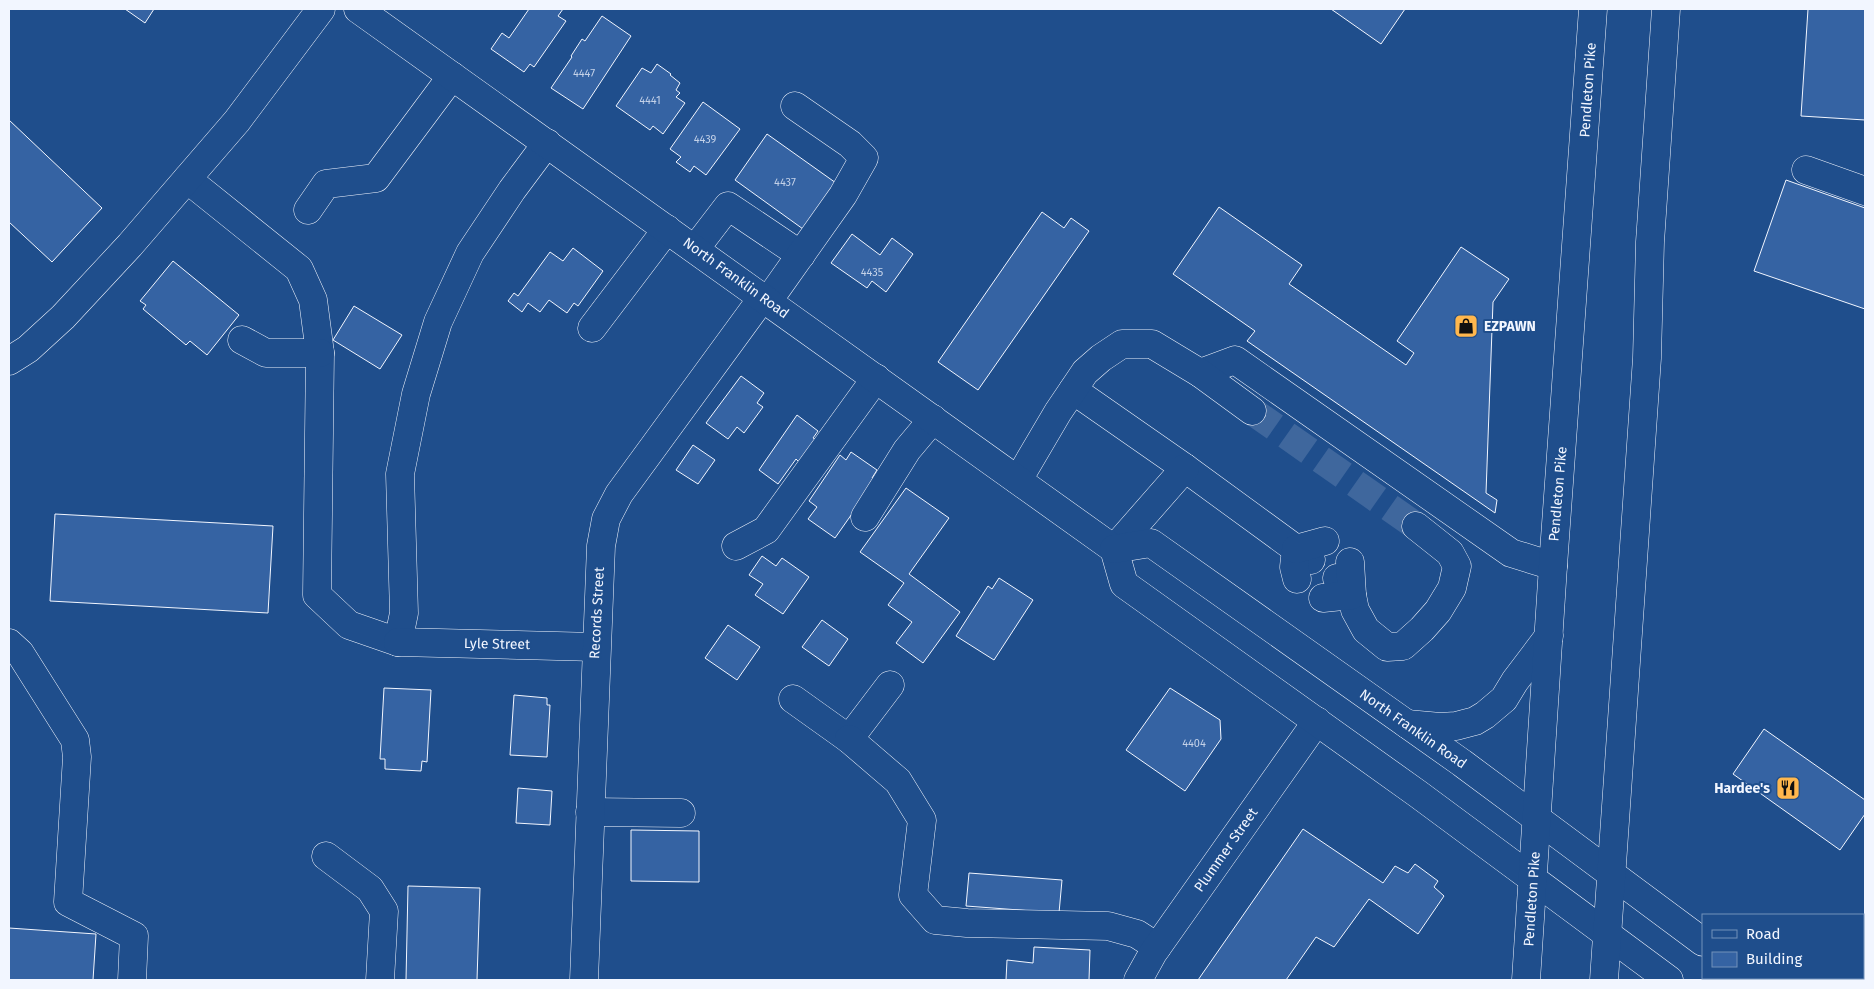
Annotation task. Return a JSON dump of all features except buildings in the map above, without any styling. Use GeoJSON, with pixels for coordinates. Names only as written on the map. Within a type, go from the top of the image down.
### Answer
{"type":"FeatureCollection","features":[{"type":"Feature","properties":{"kind":"main road"},"geometry":{"type":"LineString","coordinates":[[9,361],[28,349],[63,317],[130,245],[237,122],[321,9]]}},
{"type":"Feature","properties":{"kind":"main road","name":"North Franklin Road"},"geometry":{"type":"LineString","coordinates":[[358,9],[1114,549],[1151,543],[1406,724],[1702,941]]}},
{"type":"Feature","properties":{"kind":"main road","name":"Pendleton Pike"},"geometry":{"type":"LineString","coordinates":[[1526,980],[1553,566],[1593,9]]}},
{"type":"Feature","properties":{"kind":"main road"},"geometry":{"type":"LineString","coordinates":[[1604,980],[1648,358],[1650,242],[1666,9]]}},
{"type":"Feature","properties":{"kind":"main road"},"geometry":{"type":"LineString","coordinates":[[308,210],[326,184],[376,178],[452,76]]}},
{"type":"Feature","properties":{"kind":"main road","name":"Records Street"},"geometry":{"type":"LineString","coordinates":[[584,980],[600,546],[606,519],[619,494],[801,255],[843,195],[864,158],[850,144],[794,106]]}},
{"type":"Feature","properties":{"kind":"main road"},"geometry":{"type":"LineString","coordinates":[[398,642],[404,613],[400,474],[416,394],[438,322],[470,253],[512,190],[547,143]]}},
{"type":"Feature","properties":{"kind":"main road"},"geometry":{"type":"LineString","coordinates":[[1806,170],[1865,191]]}},
{"type":"Feature","properties":{"kind":"main road","name":"Lyle Street"},"geometry":{"type":"LineString","coordinates":[[187,179],[299,269],[313,300],[320,353],[317,595],[349,625],[398,642],[596,647]]}},
{"type":"Feature","properties":{"kind":"main road"},"geometry":{"type":"LineString","coordinates":[[695,249],[728,206],[801,255]]}},
{"type":"Feature","properties":{"kind":"main road"},"geometry":{"type":"LineString","coordinates":[[592,328],[667,229]]}},
{"type":"Feature","properties":{"kind":"main road"},"geometry":{"type":"LineString","coordinates":[[242,340],[266,352],[320,353]]}},
{"type":"Feature","properties":{"kind":"main road"},"geometry":{"type":"LineString","coordinates":[[1018,480],[1058,412],[1085,372],[1101,358],[1122,344],[1152,344],[1200,373],[1252,411]]}},
{"type":"Feature","properties":{"kind":"main road"},"geometry":{"type":"LineString","coordinates":[[1200,373],[1235,360],[1511,553],[1553,566]]}},
{"type":"Feature","properties":{"kind":"main road"},"geometry":{"type":"LineString","coordinates":[[736,546],[766,530],[876,378]]}},
{"type":"Feature","properties":{"kind":"main road"},"geometry":{"type":"LineString","coordinates":[[1073,390],[1185,468],[1307,557]]}},
{"type":"Feature","properties":{"kind":"main road"},"geometry":{"type":"LineString","coordinates":[[865,517],[907,450],[933,419]]}},
{"type":"Feature","properties":{"kind":"main road"},"geometry":{"type":"LineString","coordinates":[[1185,468],[1114,549],[1124,584],[1418,794],[1669,980]]}},
{"type":"Feature","properties":{"kind":"main road"},"geometry":{"type":"LineString","coordinates":[[1341,583],[1366,630],[1386,647],[1403,646],[1438,612],[1452,588],[1457,566],[1450,554],[1416,526]]}},
{"type":"Feature","properties":{"kind":"main road"},"geometry":{"type":"LineString","coordinates":[[1406,724],[1440,727],[1456,726],[1475,721],[1485,715],[1504,700],[1515,681],[1549,636]]}},
{"type":"Feature","properties":{"kind":"main road"},"geometry":{"type":"LineString","coordinates":[[9,643],[20,653],[75,740],[77,756],[68,902],[134,936],[132,980]]}},
{"type":"Feature","properties":{"kind":"main road"},"geometry":{"type":"LineString","coordinates":[[849,739],[890,685]]}},
{"type":"Feature","properties":{"kind":"main road"},"geometry":{"type":"LineString","coordinates":[[793,699],[849,739],[898,781],[922,820],[914,895],[936,920],[967,923],[1108,926],[1137,934],[1157,947]]}},
{"type":"Feature","properties":{"kind":"main road","name":"Plummer Street"},"geometry":{"type":"LineString","coordinates":[[1138,980],[1157,947],[1317,721]]}},
{"type":"Feature","properties":{"kind":"main road"},"geometry":{"type":"LineString","coordinates":[[590,812],[681,813]]}},
{"type":"Feature","properties":{"kind":"main road"},"geometry":{"type":"LineString","coordinates":[[326,856],[370,889],[384,911],[380,980]]}},
{"type":"Feature","properties":{"kind":"tunnel"},"geometry":{"type":"LineString","coordinates":[[1252,411],[1416,526]]}},
{"type":"Feature","properties":{"kind":"place","name":"EZPAWN"},"geometry":{"type":"Point","coordinates":[1466,326]}},
{"type":"Feature","properties":{"kind":"place","name":"Hardee's"},"geometry":{"type":"Point","coordinates":[1788,788]}}]}
